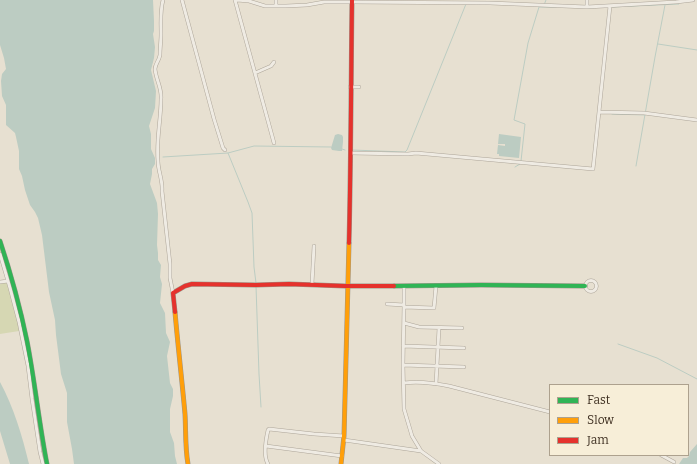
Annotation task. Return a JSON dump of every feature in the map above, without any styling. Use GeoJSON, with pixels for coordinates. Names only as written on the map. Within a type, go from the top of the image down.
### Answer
{"type":"FeatureCollection","features":[{"type":"Feature","properties":{"kind":"street"},"geometry":{"type":"LineString","coordinates":[[163,0],[160,12],[161,32],[159,60],[155,69],[162,99],[158,160],[161,180],[163,183],[162,191],[185,416],[186,453],[188,464]]}},
{"type":"Feature","properties":{"kind":"street"},"geometry":{"type":"LineString","coordinates":[[182,0],[214,119],[223,148],[225,150]]}},
{"type":"Feature","properties":{"kind":"street"},"geometry":{"type":"LineString","coordinates":[[274,143],[236,0],[248,1],[265,6],[307,5],[324,2],[352,1],[437,1],[587,7],[693,0]]}},
{"type":"Feature","properties":{"kind":"street"},"geometry":{"type":"LineString","coordinates":[[276,0],[276,6]]}},
{"type":"Feature","properties":{"kind":"street"},"geometry":{"type":"LineString","coordinates":[[587,0],[587,7]]}},
{"type":"Feature","properties":{"kind":"street"},"geometry":{"type":"LineString","coordinates":[[625,0],[625,5]]}},
{"type":"Feature","properties":{"kind":"street"},"geometry":{"type":"LineString","coordinates":[[341,464],[344,438],[348,286],[352,1]]}},
{"type":"Feature","properties":{"kind":"street"},"geometry":{"type":"LineString","coordinates":[[351,152],[416,153],[594,169],[610,6]]}},
{"type":"Feature","properties":{"kind":"street"},"geometry":{"type":"LineString","coordinates":[[255,72],[271,66],[274,62]]}},
{"type":"Feature","properties":{"kind":"street"},"geometry":{"type":"LineString","coordinates":[[350,87],[359,87]]}},
{"type":"Feature","properties":{"kind":"street"},"geometry":{"type":"LineString","coordinates":[[599,112],[644,113],[697,120]]}},
{"type":"Feature","properties":{"kind":"street"},"geometry":{"type":"LineString","coordinates":[[0,241],[9,267],[27,341],[47,464]]}},
{"type":"Feature","properties":{"kind":"street"},"geometry":{"type":"LineString","coordinates":[[312,284],[314,246]]}},
{"type":"Feature","properties":{"kind":"street"},"geometry":{"type":"LineString","coordinates":[[0,254],[19,322],[28,366],[43,464]]}},
{"type":"Feature","properties":{"kind":"street"},"geometry":{"type":"LineString","coordinates":[[0,282],[8,281]]}},
{"type":"Feature","properties":{"kind":"street"},"geometry":{"type":"LineString","coordinates":[[173,293],[192,284],[312,284],[345,286],[585,286]]}},
{"type":"Feature","properties":{"kind":"street"},"geometry":{"type":"LineString","coordinates":[[404,286],[404,409],[412,436],[421,451],[440,464]]}},
{"type":"Feature","properties":{"kind":"street"},"geometry":{"type":"LineString","coordinates":[[387,304],[434,308],[436,286]]}},
{"type":"Feature","properties":{"kind":"street"},"geometry":{"type":"LineString","coordinates":[[404,323],[415,326],[462,328]]}},
{"type":"Feature","properties":{"kind":"street"},"geometry":{"type":"LineString","coordinates":[[436,384],[439,328]]}},
{"type":"Feature","properties":{"kind":"street"},"geometry":{"type":"LineString","coordinates":[[403,346],[464,348]]}},
{"type":"Feature","properties":{"kind":"street"},"geometry":{"type":"LineString","coordinates":[[403,365],[464,367]]}},
{"type":"Feature","properties":{"kind":"street"},"geometry":{"type":"LineString","coordinates":[[404,383],[411,382],[449,386],[549,412]]}},
{"type":"Feature","properties":{"kind":"street"},"geometry":{"type":"LineString","coordinates":[[268,464],[266,461],[266,446],[268,430],[270,429],[344,438],[421,451]]}},
{"type":"Feature","properties":{"kind":"street"},"geometry":{"type":"LineString","coordinates":[[266,446],[342,456]]}},
{"type":"Feature","properties":{"kind":"street"},"geometry":{"type":"LineString","coordinates":[[663,456],[674,462]]}},
{"type":"Feature","properties":{"kind":"green space"},"geometry":{"type":"Polygon","coordinates":[[[0,245],[19,313],[29,360],[45,464],[43,464],[25,349],[0,253],[0,245]]]}},
{"type":"Feature","properties":{"kind":"green space"},"geometry":{"type":"Polygon","coordinates":[[[5,282],[9,286],[20,329],[19,331],[0,334],[0,283],[5,282]]]}},
{"type":"Feature","properties":{"kind":"shaded area"},"geometry":{"type":"Polygon","coordinates":[[[0,0],[153,0],[153,34],[155,47],[151,70],[156,91],[155,108],[149,126],[151,134],[151,149],[155,158],[155,164],[152,169],[150,184],[157,203],[157,245],[158,260],[161,265],[160,277],[162,284],[160,303],[165,313],[166,333],[170,342],[167,356],[173,396],[170,409],[170,432],[174,443],[177,464],[74,464],[67,422],[67,393],[61,374],[55,320],[49,292],[42,235],[38,218],[30,205],[19,169],[19,151],[15,133],[6,125],[6,105],[2,96],[1,81],[2,74],[6,69],[0,45],[0,0]]]}},
{"type":"Feature","properties":{"kind":"shaded area"},"geometry":{"type":"Polygon","coordinates":[[[499,134],[521,137],[519,158],[499,156],[499,154],[497,154],[498,145],[505,146],[505,144],[498,144],[499,134]]]}},
{"type":"Feature","properties":{"kind":"shaded area"},"geometry":{"type":"Polygon","coordinates":[[[335,135],[342,135],[343,137],[342,151],[332,150],[331,148],[335,135]]]}},
{"type":"Feature","properties":{"kind":"shaded area"},"geometry":{"type":"Polygon","coordinates":[[[0,382],[17,422],[29,464],[10,464],[0,431],[0,382]]]}},
{"type":"Feature","properties":{"kind":"shaded area"},"geometry":{"type":"Polygon","coordinates":[[[697,444],[697,464],[679,464],[683,458],[687,458],[689,456],[690,452],[697,444]]]}},
{"type":"Feature","properties":{"kind":"waterway"},"geometry":{"type":"LineString","coordinates":[[544,5],[546,0]]}},
{"type":"Feature","properties":{"kind":"waterway"},"geometry":{"type":"LineString","coordinates":[[611,7],[679,4],[678,0]]}},
{"type":"Feature","properties":{"kind":"waterway"},"geometry":{"type":"LineString","coordinates":[[352,150],[405,152],[407,150],[466,4]]}},
{"type":"Feature","properties":{"kind":"waterway"},"geometry":{"type":"LineString","coordinates":[[636,166],[665,5]]}},
{"type":"Feature","properties":{"kind":"waterway"},"geometry":{"type":"LineString","coordinates":[[521,161],[525,124],[514,120],[528,43],[539,7],[556,7]]}},
{"type":"Feature","properties":{"kind":"waterway"},"geometry":{"type":"LineString","coordinates":[[587,8],[608,7]]}},
{"type":"Feature","properties":{"kind":"waterway"},"geometry":{"type":"LineString","coordinates":[[658,44],[697,50]]}},
{"type":"Feature","properties":{"kind":"waterway"},"geometry":{"type":"LineString","coordinates":[[612,114],[645,115]]}},
{"type":"Feature","properties":{"kind":"waterway"},"geometry":{"type":"LineString","coordinates":[[163,157],[228,153],[254,146],[331,147]]}},
{"type":"Feature","properties":{"kind":"waterway"},"geometry":{"type":"LineString","coordinates":[[228,153],[252,213],[256,283]]}},
{"type":"Feature","properties":{"kind":"waterway"},"geometry":{"type":"LineString","coordinates":[[515,167],[520,164]]}},
{"type":"Feature","properties":{"kind":"waterway"},"geometry":{"type":"LineString","coordinates":[[256,286],[261,407]]}},
{"type":"Feature","properties":{"kind":"waterway"},"geometry":{"type":"LineString","coordinates":[[618,344],[657,358],[697,379]]}},
{"type":"Feature","properties":{"kind":"traffic: fast"},"geometry":{"type":"LineString","coordinates":[[0,241],[15,291],[27,341],[47,464]]}},
{"type":"Feature","properties":{"kind":"traffic: fast"},"geometry":{"type":"LineString","coordinates":[[394,286],[585,286]]}},
{"type":"Feature","properties":{"kind":"traffic: slow"},"geometry":{"type":"LineString","coordinates":[[341,464],[344,436],[349,243]]}},
{"type":"Feature","properties":{"kind":"traffic: slow"},"geometry":{"type":"LineString","coordinates":[[175,312],[185,414],[188,464]]}},
{"type":"Feature","properties":{"kind":"traffic: jam"},"geometry":{"type":"LineString","coordinates":[[349,243],[352,0]]}},
{"type":"Feature","properties":{"kind":"traffic: jam"},"geometry":{"type":"LineString","coordinates":[[175,312],[173,293],[192,284],[394,286]]}}]}
